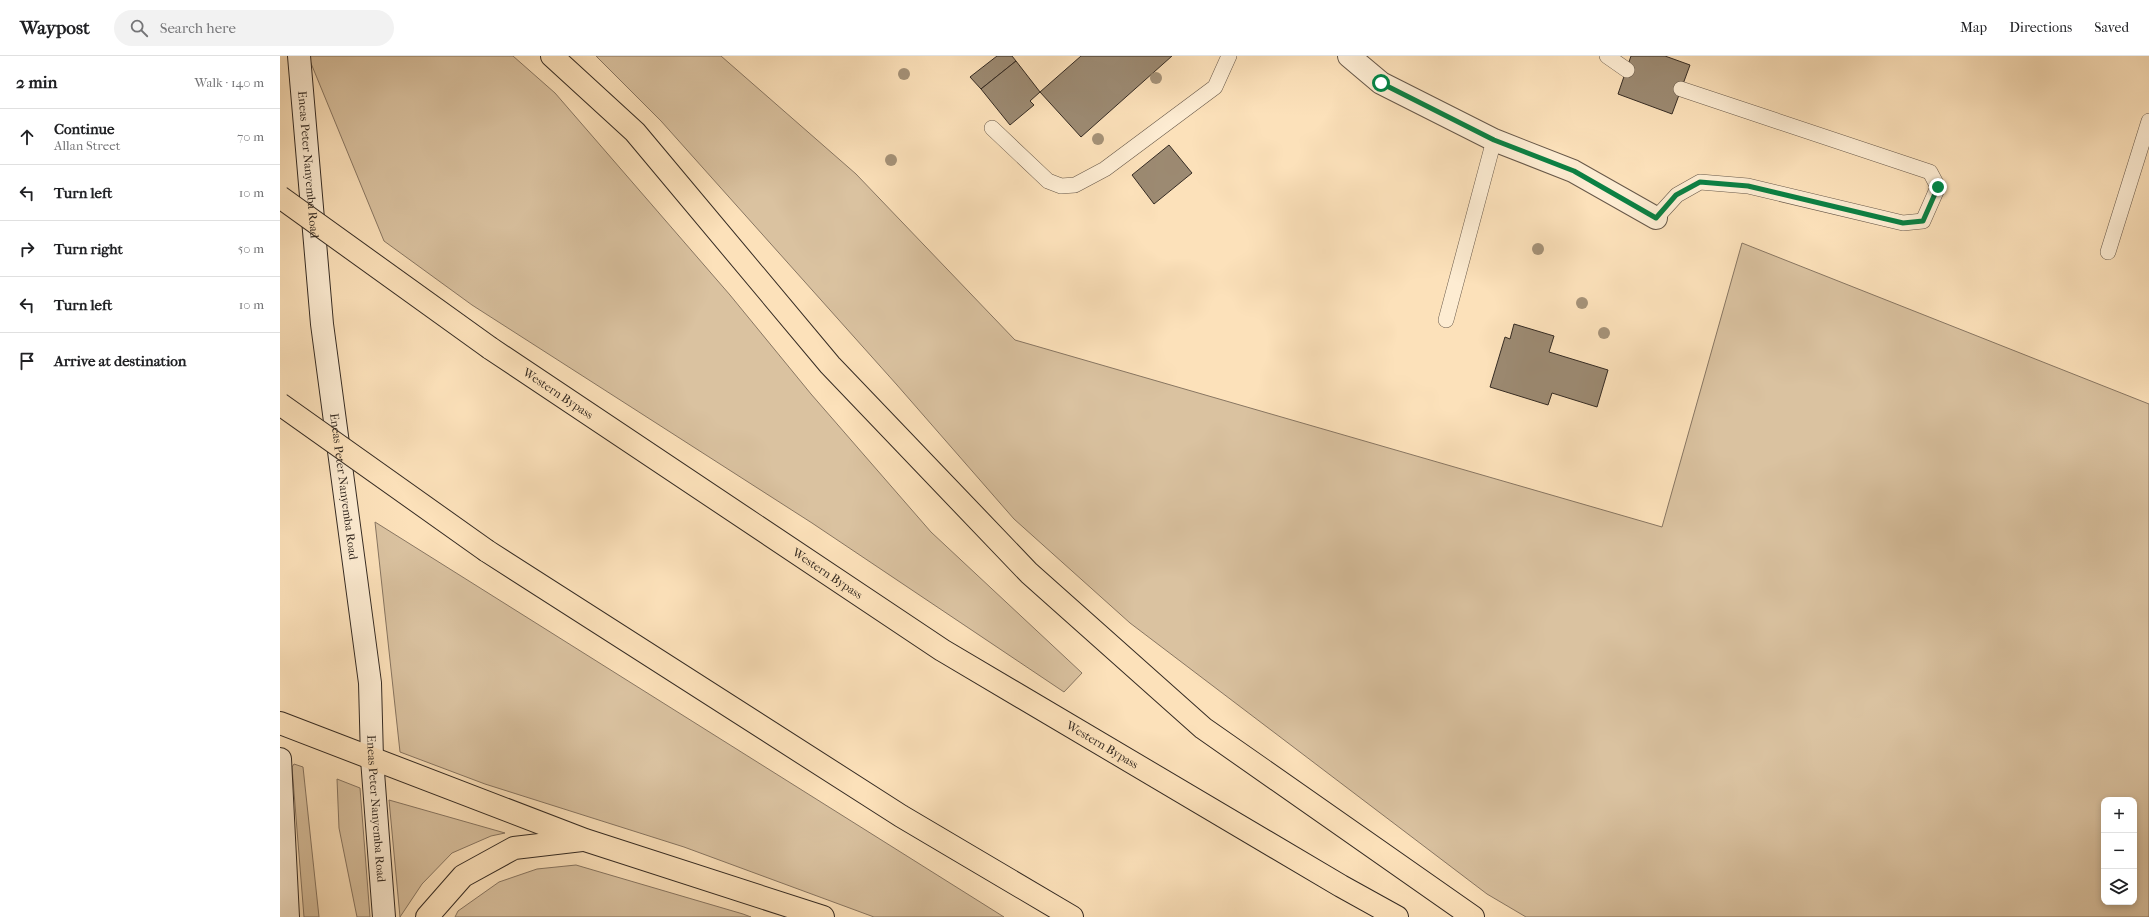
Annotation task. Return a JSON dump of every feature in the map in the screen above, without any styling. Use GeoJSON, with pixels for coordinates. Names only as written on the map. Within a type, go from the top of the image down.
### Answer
{"type":"FeatureCollection","features":[{"type":"Feature","properties":{"kind":"highway"},"geometry":{"type":"LineString","coordinates":[[552,56],[635,132],[830,365],[1029,573],[1203,728],[1473,917]]}},
{"type":"Feature","properties":{"kind":"highway","name":"Western Bypass"},"geometry":{"type":"LineString","coordinates":[[280,197],[490,348],[942,650],[1341,886],[1397,917]]}},
{"type":"Feature","properties":{"kind":"highway"},"geometry":{"type":"LineString","coordinates":[[280,404],[487,551],[901,816],[1072,917]]}},
{"type":"Feature","properties":{"kind":"highway"},"geometry":{"type":"LineString","coordinates":[[280,723],[585,840],[823,917]]}},
{"type":"Feature","properties":{"kind":"highway"},"geometry":{"type":"LineString","coordinates":[[427,917],[463,876],[514,848],[585,840]]}},
{"type":"Feature","properties":{"kind":"main road","name":"Eneas Peter Nanyemba Road"},"geometry":{"type":"LineString","coordinates":[[300,56],[322,324],[370,683],[372,759],[384,917]]}},
{"type":"Feature","properties":{"kind":"main road"},"geometry":{"type":"LineString","coordinates":[[1349,56],[1381,83],[1494,140],[1574,171],[1656,218]]}},
{"type":"Feature","properties":{"kind":"main road"},"geometry":{"type":"LineString","coordinates":[[280,759],[288,917]]}},
{"type":"Feature","properties":{"kind":"lane"},"geometry":{"type":"LineString","coordinates":[[992,128],[1048,181],[1061,186],[1075,185],[1104,169],[1215,87],[1229,56]]}},
{"type":"Feature","properties":{"kind":"lane"},"geometry":{"type":"LineString","coordinates":[[1607,56],[1627,70]]}},
{"type":"Feature","properties":{"kind":"lane"},"geometry":{"type":"LineString","coordinates":[[1656,218],[1676,195],[1700,182],[1748,186],[1903,223],[1923,221],[1938,187],[1930,172],[1681,89]]}},
{"type":"Feature","properties":{"kind":"lane"},"geometry":{"type":"LineString","coordinates":[[2108,252],[2149,122]]}},
{"type":"Feature","properties":{"kind":"lane"},"geometry":{"type":"LineString","coordinates":[[1446,320],[1494,140]]}},
{"type":"Feature","properties":{"kind":"shaded area"},"geometry":{"type":"Polygon","coordinates":[[[308,56],[513,56],[555,93],[730,295],[811,394],[931,532],[1082,673],[1064,692],[812,523],[472,305],[384,241],[308,56]]]}},
{"type":"Feature","properties":{"kind":"shaded area"},"geometry":{"type":"Polygon","coordinates":[[[596,56],[721,56],[856,174],[1015,340],[1662,527],[1742,243],[2149,404],[2149,917],[1526,917],[1487,894],[1130,623],[1014,519],[897,385],[661,121],[596,56]]]}},
{"type":"Feature","properties":{"kind":"shaded area"},"geometry":{"type":"Polygon","coordinates":[[[375,522],[1004,917],[874,917],[684,847],[485,784],[400,752],[375,522]]]}},
{"type":"Feature","properties":{"kind":"shaded area"},"geometry":{"type":"Polygon","coordinates":[[[294,764],[303,767],[319,917],[304,917],[292,767],[294,764]]]}},
{"type":"Feature","properties":{"kind":"shaded area"},"geometry":{"type":"Polygon","coordinates":[[[337,779],[360,788],[370,917],[357,917],[339,828],[337,779]]]}},
{"type":"Feature","properties":{"kind":"shaded area"},"geometry":{"type":"Polygon","coordinates":[[[389,800],[505,833],[491,836],[452,853],[422,884],[400,917],[389,800]]]}},
{"type":"Feature","properties":{"kind":"shaded area"},"geometry":{"type":"Polygon","coordinates":[[[576,865],[751,917],[455,917],[458,911],[499,882],[537,869],[576,865]]]}},
{"type":"Feature","properties":{"kind":"building"},"geometry":{"type":"Polygon","coordinates":[[[997,56],[1012,56],[1016,61],[981,89],[970,77],[997,56]]]}},
{"type":"Feature","properties":{"kind":"building"},"geometry":{"type":"Polygon","coordinates":[[[1081,56],[1172,56],[1081,137],[1040,92],[1081,56]]]}},
{"type":"Feature","properties":{"kind":"building"},"geometry":{"type":"Polygon","coordinates":[[[1631,56],[1665,56],[1690,65],[1672,114],[1618,94],[1631,56]]]}},
{"type":"Feature","properties":{"kind":"building"},"geometry":{"type":"Polygon","coordinates":[[[1016,61],[1040,92],[1030,101],[1034,105],[1010,125],[981,89],[1016,61]]]}},
{"type":"Feature","properties":{"kind":"building"},"geometry":{"type":"Polygon","coordinates":[[[1169,145],[1192,173],[1154,204],[1132,175],[1169,145]]]}},
{"type":"Feature","properties":{"kind":"building"},"geometry":{"type":"Polygon","coordinates":[[[1514,324],[1554,336],[1549,352],[1608,370],[1597,407],[1552,393],[1548,405],[1490,387],[1505,337],[1510,339],[1514,324]]]}},
{"type":"Feature","properties":{"kind":"route"},"geometry":{"type":"LineString","coordinates":[[1381,83],[1494,140],[1574,171],[1656,218],[1676,195],[1700,182],[1748,186],[1903,223],[1923,221],[1938,187]]}}]}
